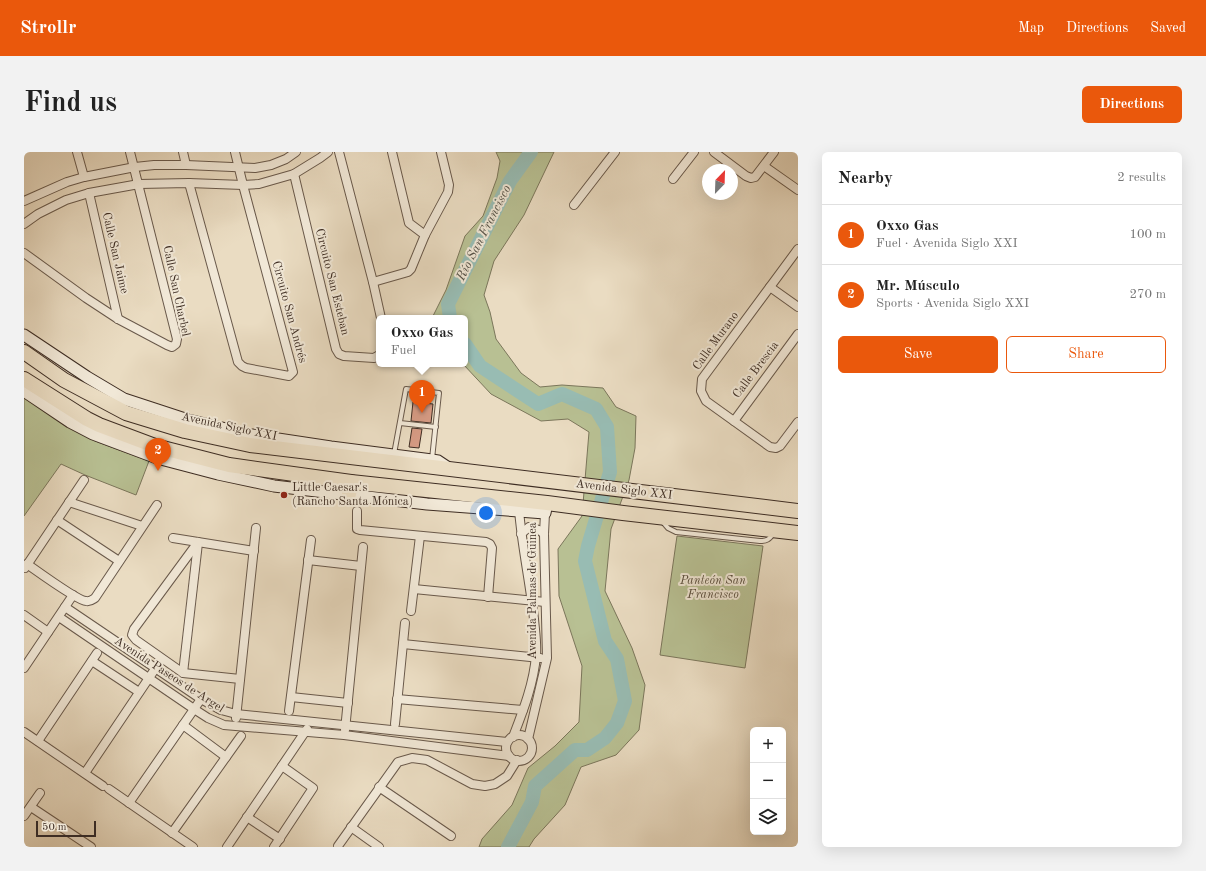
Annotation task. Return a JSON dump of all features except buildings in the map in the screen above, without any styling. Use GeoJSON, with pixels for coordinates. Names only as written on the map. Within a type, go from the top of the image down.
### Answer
{"type":"FeatureCollection","features":[{"type":"Feature","properties":{"kind":"highway","name":"Avenida Siglo XXI"},"geometry":{"type":"LineString","coordinates":[[24,352],[64,380],[126,413],[251,440],[394,459],[450,470],[798,511]]}},
{"type":"Feature","properties":{"kind":"highway","name":"Avenida Siglo XXI"},"geometry":{"type":"LineString","coordinates":[[24,379],[85,424],[155,446],[229,465],[350,488],[546,508],[581,507],[659,518],[798,533]]}},
{"type":"Feature","properties":{"kind":"street"},"geometry":{"type":"LineString","coordinates":[[77,152],[84,177]]}},
{"type":"Feature","properties":{"kind":"street"},"geometry":{"type":"LineString","coordinates":[[130,152],[139,184]]}},
{"type":"Feature","properties":{"kind":"street"},"geometry":{"type":"LineString","coordinates":[[183,152],[186,165]]}},
{"type":"Feature","properties":{"kind":"street"},"geometry":{"type":"LineString","coordinates":[[236,152],[243,185]]}},
{"type":"Feature","properties":{"kind":"street"},"geometry":{"type":"LineString","coordinates":[[24,201],[84,177],[154,165],[255,168],[271,165],[285,155],[296,152]]}},
{"type":"Feature","properties":{"kind":"street"},"geometry":{"type":"LineString","coordinates":[[24,224],[38,214],[66,200],[89,193],[139,184],[260,184],[294,174],[328,152]]}},
{"type":"Feature","properties":{"kind":"street"},"geometry":{"type":"LineString","coordinates":[[339,152],[380,315]]}},
{"type":"Feature","properties":{"kind":"street"},"geometry":{"type":"LineString","coordinates":[[392,152],[409,223],[425,235]]}},
{"type":"Feature","properties":{"kind":"street"},"geometry":{"type":"LineString","coordinates":[[373,282],[408,272],[411,269],[425,235],[448,192],[449,185],[441,152]]}},
{"type":"Feature","properties":{"kind":"street"},"geometry":{"type":"LineString","coordinates":[[574,205],[615,152]]}},
{"type":"Feature","properties":{"kind":"street"},"geometry":{"type":"LineString","coordinates":[[673,179],[694,152]]}},
{"type":"Feature","properties":{"kind":"street"},"geometry":{"type":"LineString","coordinates":[[714,152],[751,178],[755,177],[774,152]]}},
{"type":"Feature","properties":{"kind":"street"},"geometry":{"type":"LineString","coordinates":[[764,166],[798,190]]}},
{"type":"Feature","properties":{"kind":"street","name":"Circuito San Esteban"},"geometry":{"type":"LineString","coordinates":[[294,174],[336,349],[339,354],[344,356],[374,358],[376,357]]}},
{"type":"Feature","properties":{"kind":"street","name":"Circuito San Andrés"},"geometry":{"type":"LineString","coordinates":[[188,183],[238,362],[246,368],[289,376],[293,372],[243,185]]}},
{"type":"Feature","properties":{"kind":"street","name":"Calle San Charbel"},"geometry":{"type":"LineString","coordinates":[[24,253],[86,298],[118,319],[167,346],[172,347],[176,344],[177,339],[139,184]]}},
{"type":"Feature","properties":{"kind":"street","name":"Calle San Jaime"},"geometry":{"type":"LineString","coordinates":[[89,193],[118,319]]}},
{"type":"Feature","properties":{"kind":"street","name":"Calle Murano"},"geometry":{"type":"LineString","coordinates":[[798,250],[702,379],[701,391],[706,401],[770,447],[776,448],[780,446],[798,422]]}},
{"type":"Feature","properties":{"kind":"street"},"geometry":{"type":"LineString","coordinates":[[770,287],[798,307]]}},
{"type":"Feature","properties":{"kind":"street","name":"Calle Brescia"},"geometry":{"type":"LineString","coordinates":[[734,421],[798,334]]}},
{"type":"Feature","properties":{"kind":"street","name":"Avenida Siglo XXI"},"geometry":{"type":"LineString","coordinates":[[24,336],[124,399],[187,425]]}},
{"type":"Feature","properties":{"kind":"street","name":"Avenida Siglo XXI"},"geometry":{"type":"LineString","coordinates":[[24,391],[85,424]]}},
{"type":"Feature","properties":{"kind":"street","name":"Avenida Siglo XXI"},"geometry":{"type":"LineString","coordinates":[[394,459],[438,461],[450,470]]}},
{"type":"Feature","properties":{"kind":"street"},"geometry":{"type":"LineString","coordinates":[[84,480],[26,567],[84,601],[91,601],[95,598],[157,505]]}},
{"type":"Feature","properties":{"kind":"street","name":"Avenida Siglo XXI"},"geometry":{"type":"LineString","coordinates":[[350,488],[428,504],[519,510],[546,508]]}},
{"type":"Feature","properties":{"kind":"street"},"geometry":{"type":"LineString","coordinates":[[69,502],[142,526]]}},
{"type":"Feature","properties":{"kind":"street","name":"Avenida Palmas de Guinea"},"geometry":{"type":"LineString","coordinates":[[528,739],[547,658],[544,534],[546,508]]}},
{"type":"Feature","properties":{"kind":"street","name":"Avenida Palmas de Guinea"},"geometry":{"type":"LineString","coordinates":[[510,740],[523,710],[530,687],[537,648],[519,510]]}},
{"type":"Feature","properties":{"kind":"street"},"geometry":{"type":"LineString","coordinates":[[357,511],[356,526],[357,529],[360,530],[486,542],[490,544],[492,548],[488,597]]}},
{"type":"Feature","properties":{"kind":"street"},"geometry":{"type":"LineString","coordinates":[[57,520],[119,561]]}},
{"type":"Feature","properties":{"kind":"street"},"geometry":{"type":"LineString","coordinates":[[521,534],[529,527],[539,530],[544,534]]}},
{"type":"Feature","properties":{"kind":"street"},"geometry":{"type":"LineString","coordinates":[[235,726],[256,528]]}},
{"type":"Feature","properties":{"kind":"street"},"geometry":{"type":"LineString","coordinates":[[411,611],[420,536]]}},
{"type":"Feature","properties":{"kind":"street"},"geometry":{"type":"LineString","coordinates":[[173,538],[254,551]]}},
{"type":"Feature","properties":{"kind":"street"},"geometry":{"type":"LineString","coordinates":[[289,711],[311,540]]}},
{"type":"Feature","properties":{"kind":"street"},"geometry":{"type":"LineString","coordinates":[[198,542],[134,629],[132,635],[136,640],[183,673],[240,679]]}},
{"type":"Feature","properties":{"kind":"street"},"geometry":{"type":"LineString","coordinates":[[183,673],[198,542]]}},
{"type":"Feature","properties":{"kind":"street"},"geometry":{"type":"LineString","coordinates":[[344,735],[363,547]]}},
{"type":"Feature","properties":{"kind":"street"},"geometry":{"type":"LineString","coordinates":[[308,560],[361,566]]}},
{"type":"Feature","properties":{"kind":"street"},"geometry":{"type":"LineString","coordinates":[[414,589],[545,602]]}},
{"type":"Feature","properties":{"kind":"street"},"geometry":{"type":"LineString","coordinates":[[24,668],[73,595]]}},
{"type":"Feature","properties":{"kind":"street","name":"Avenida Paseos de Argel"},"geometry":{"type":"LineString","coordinates":[[65,607],[155,669],[201,699],[221,710],[236,714],[311,722],[395,727]]}},
{"type":"Feature","properties":{"kind":"street"},"geometry":{"type":"LineString","coordinates":[[24,615],[48,632]]}},
{"type":"Feature","properties":{"kind":"street","name":"Avenida Paseos de Argel"},"geometry":{"type":"LineString","coordinates":[[58,617],[194,709],[208,718],[224,725],[344,735],[513,758]]}},
{"type":"Feature","properties":{"kind":"street"},"geometry":{"type":"LineString","coordinates":[[405,623],[395,727],[510,740],[520,736],[528,739],[530,743],[531,747],[529,756],[522,760],[513,758],[506,750],[510,740]]}},
{"type":"Feature","properties":{"kind":"street"},"geometry":{"type":"LineString","coordinates":[[402,644],[547,658]]}},
{"type":"Feature","properties":{"kind":"street"},"geometry":{"type":"LineString","coordinates":[[38,741],[97,653]]}},
{"type":"Feature","properties":{"kind":"street"},"geometry":{"type":"LineString","coordinates":[[92,661],[139,692]]}},
{"type":"Feature","properties":{"kind":"street"},"geometry":{"type":"LineString","coordinates":[[85,773],[155,669]]}},
{"type":"Feature","properties":{"kind":"street"},"geometry":{"type":"LineString","coordinates":[[291,697],[348,703]]}},
{"type":"Feature","properties":{"kind":"street"},"geometry":{"type":"LineString","coordinates":[[128,803],[201,699]]}},
{"type":"Feature","properties":{"kind":"street"},"geometry":{"type":"LineString","coordinates":[[397,699],[523,710]]}},
{"type":"Feature","properties":{"kind":"street"},"geometry":{"type":"LineString","coordinates":[[227,847],[311,722]]}},
{"type":"Feature","properties":{"kind":"street"},"geometry":{"type":"LineString","coordinates":[[183,724],[226,757]]}},
{"type":"Feature","properties":{"kind":"street"},"geometry":{"type":"LineString","coordinates":[[24,732],[193,847]]}},
{"type":"Feature","properties":{"kind":"street"},"geometry":{"type":"LineString","coordinates":[[172,833],[241,736]]}},
{"type":"Feature","properties":{"kind":"street"},"geometry":{"type":"LineString","coordinates":[[338,846],[398,762],[412,758],[427,760],[472,784],[485,786],[495,784],[507,776],[513,758]]}},
{"type":"Feature","properties":{"kind":"street"},"geometry":{"type":"LineString","coordinates":[[274,847],[313,788],[282,766]]}},
{"type":"Feature","properties":{"kind":"street"},"geometry":{"type":"LineString","coordinates":[[379,787],[451,836]]}},
{"type":"Feature","properties":{"kind":"street"},"geometry":{"type":"LineString","coordinates":[[24,816],[40,793]]}},
{"type":"Feature","properties":{"kind":"street"},"geometry":{"type":"LineString","coordinates":[[31,807],[91,847]]}},
{"type":"Feature","properties":{"kind":"street"},"geometry":{"type":"LineString","coordinates":[[247,817],[280,839]]}},
{"type":"Feature","properties":{"kind":"street"},"geometry":{"type":"LineString","coordinates":[[351,827],[379,847]]}},
{"type":"Feature","properties":{"kind":"lane"},"geometry":{"type":"LineString","coordinates":[[394,459],[406,390],[440,393],[432,460]]}},
{"type":"Feature","properties":{"kind":"lane"},"geometry":{"type":"LineString","coordinates":[[400,423],[436,427]]}},
{"type":"Feature","properties":{"kind":"green space"},"geometry":{"type":"Polygon","coordinates":[[[496,152],[554,152],[524,215],[494,261],[484,295],[490,312],[496,339],[521,373],[540,387],[562,385],[603,388],[616,407],[636,416],[635,448],[629,480],[611,529],[605,591],[632,648],[645,685],[639,730],[616,755],[581,767],[565,805],[534,839],[529,847],[479,847],[482,839],[512,805],[528,768],[555,746],[579,722],[582,666],[559,596],[558,549],[582,516],[589,432],[568,419],[541,421],[491,394],[466,367],[468,367],[468,315],[434,315],[446,290],[465,236],[483,216],[497,178],[500,161],[496,152]]]}},
{"type":"Feature","properties":{"kind":"green space"},"geometry":{"type":"Polygon","coordinates":[[[24,395],[95,441],[149,461],[136,495],[61,464],[24,516],[24,395]]]}},
{"type":"Feature","properties":{"kind":"green space","name":"Panteón San Francisco"},"geometry":{"type":"Polygon","coordinates":[[[677,536],[763,546],[745,668],[660,655],[677,536]]]}},
{"type":"Feature","properties":{"kind":"waterway","name":"Río San Francisco"},"geometry":{"type":"LineString","coordinates":[[450,315],[448,304],[510,181],[531,152]]}},
{"type":"Feature","properties":{"kind":"waterway","name":"Río San Francisco"},"geometry":{"type":"LineString","coordinates":[[468,348],[480,366],[538,404],[562,394],[596,409],[607,427],[610,472],[585,561],[605,641],[617,659],[625,701],[617,723],[605,738],[587,750],[575,750],[535,786],[532,802],[508,847]]}},
{"type":"Feature","properties":{"kind":"place","name":"Oxxo Gas"},"geometry":{"type":"Point","coordinates":[422,413]}},
{"type":"Feature","properties":{"kind":"place","name":"Mr. Músculo"},"geometry":{"type":"Point","coordinates":[158,471]}},
{"type":"Feature","properties":{"kind":"place","name":"Little Caesar's (Rancho Santa Mónica)"},"geometry":{"type":"Point","coordinates":[284,495]}}]}
